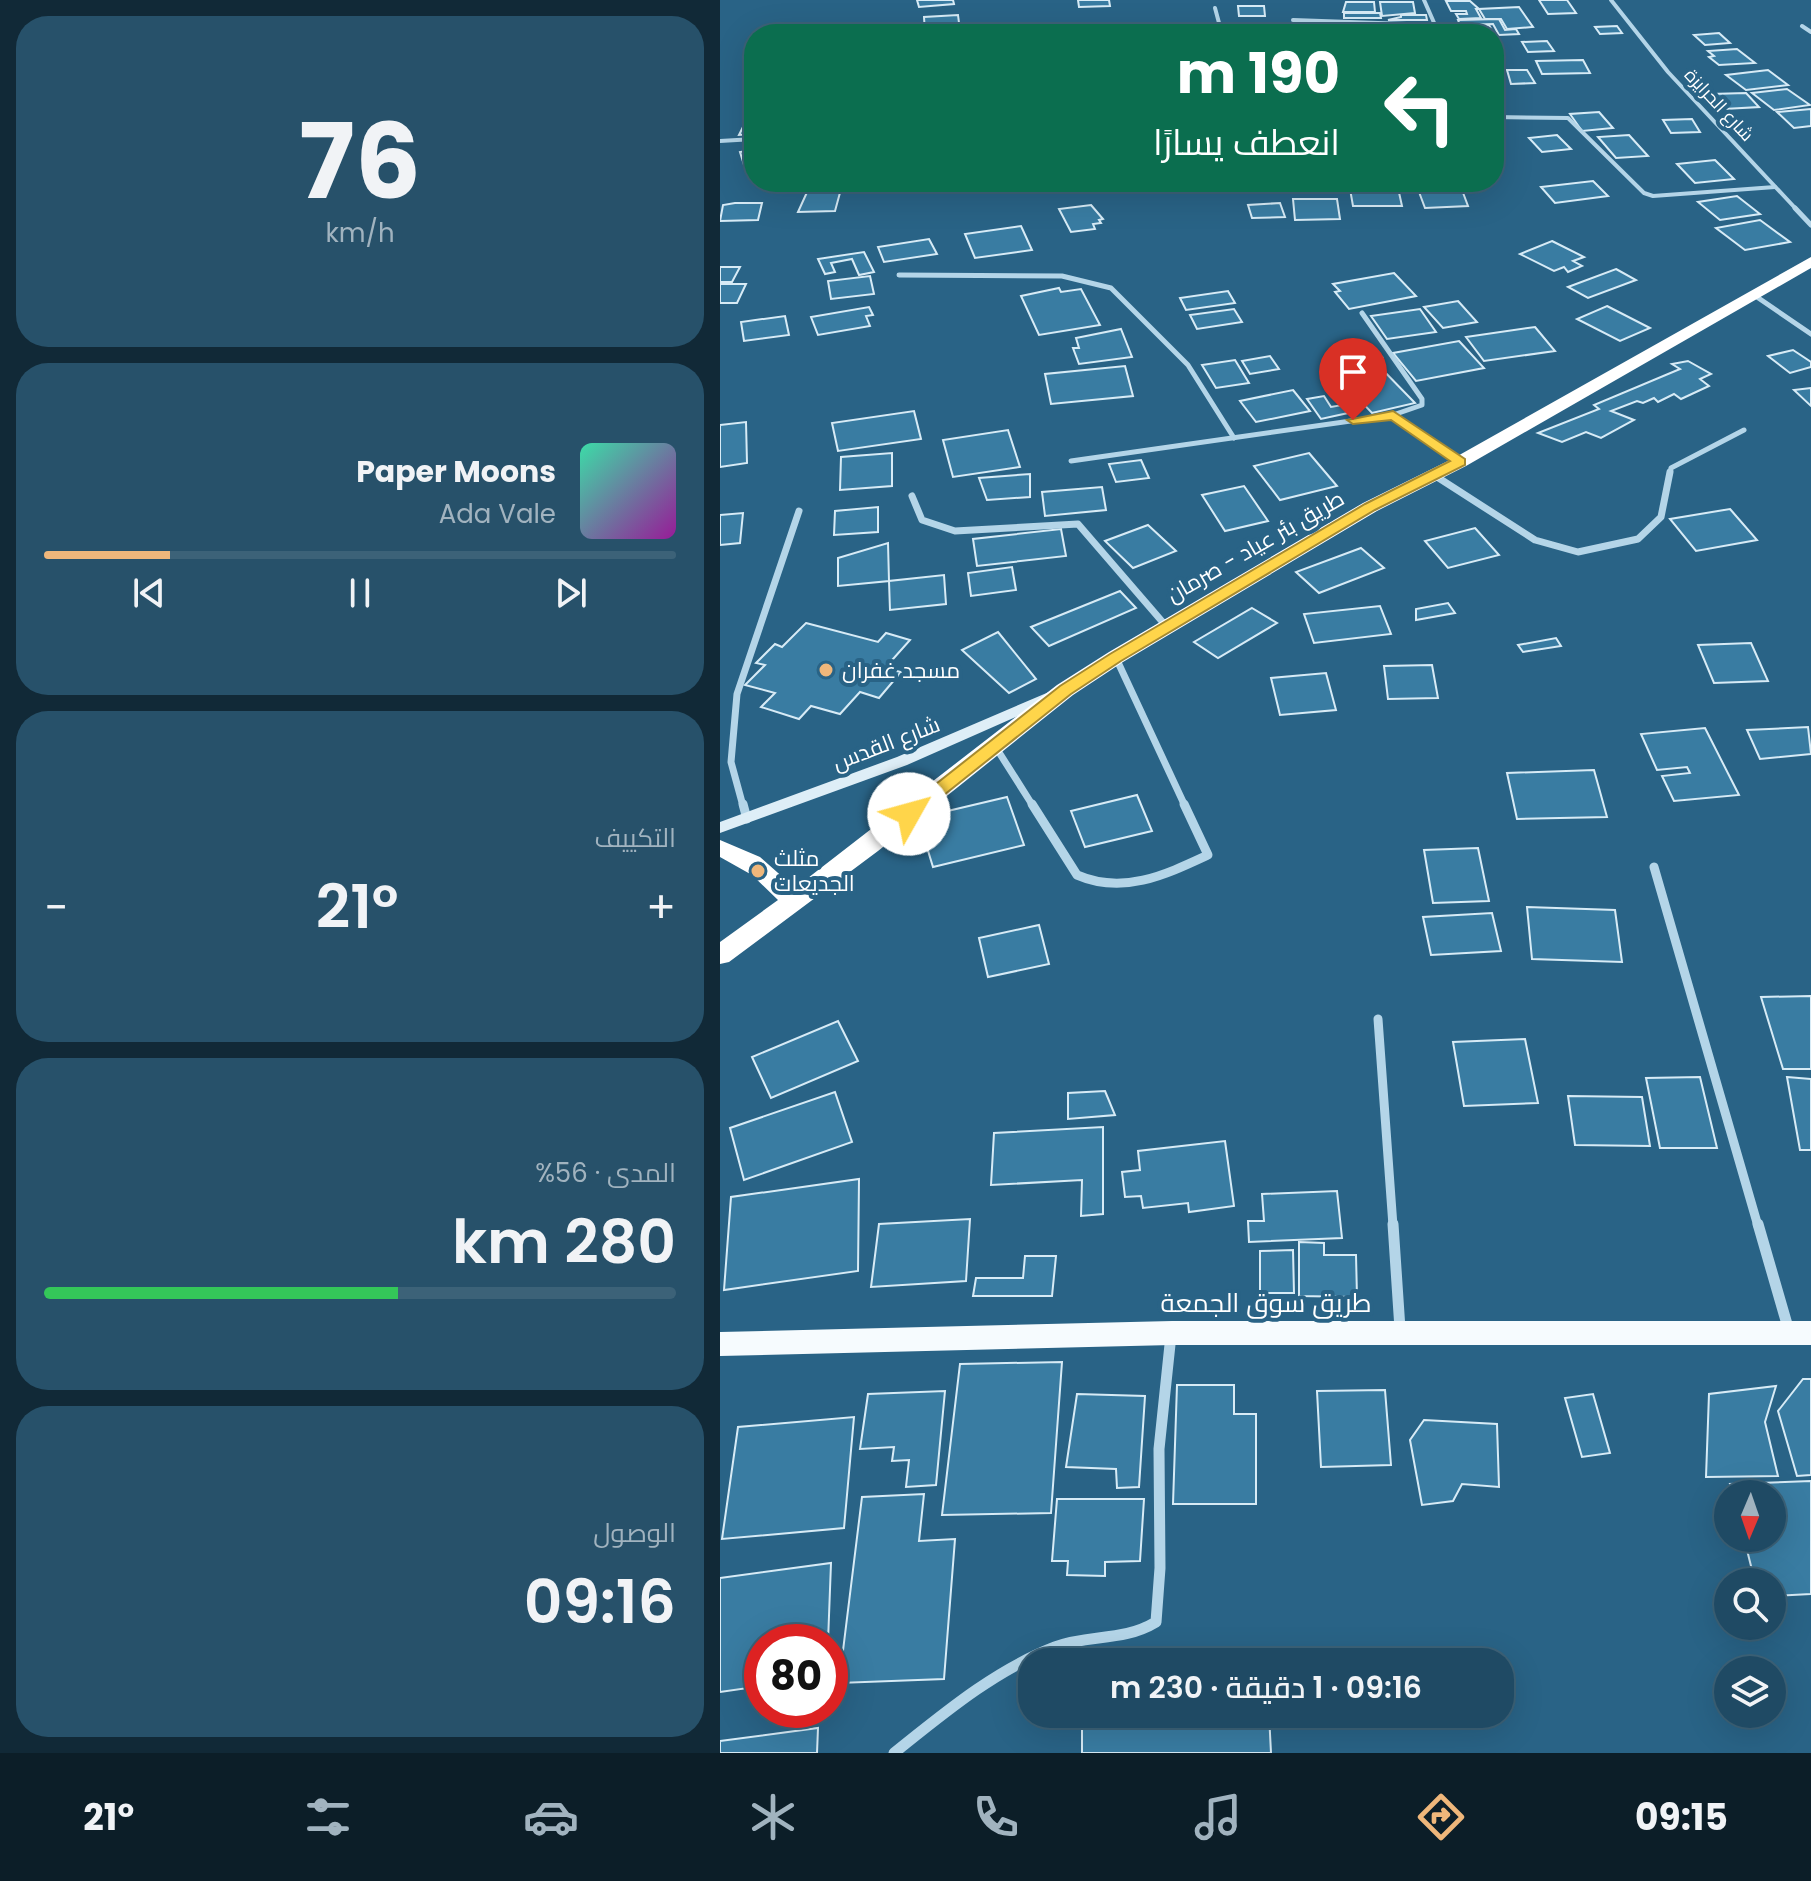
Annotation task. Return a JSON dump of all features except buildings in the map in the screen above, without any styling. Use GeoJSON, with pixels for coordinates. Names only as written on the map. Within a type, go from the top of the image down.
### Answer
{"type":"FeatureCollection","features":[{"type":"Feature","properties":{"kind":"highway","name":"طريق بئر عياد - صرمان"},"geometry":{"type":"LineString","coordinates":[[720,955],[1065,690],[1116,657],[1370,507],[1460,462],[1811,262]]}},
{"type":"Feature","properties":{"kind":"highway"},"geometry":{"type":"LineString","coordinates":[[720,848],[749,860],[775,878],[792,901]]}},
{"type":"Feature","properties":{"kind":"main road","name":"طريق سوق الجمعة"},"geometry":{"type":"LineString","coordinates":[[720,1344],[1172,1333],[1801,1334]]}},
{"type":"Feature","properties":{"kind":"street"},"geometry":{"type":"LineString","coordinates":[[1424,0],[1435,24]]}},
{"type":"Feature","properties":{"kind":"street","name":"شارع الحرايزة"},"geometry":{"type":"LineString","coordinates":[[1611,0],[1668,72],[1811,225]]}},
{"type":"Feature","properties":{"kind":"street"},"geometry":{"type":"LineString","coordinates":[[1215,8],[1219,24]]}},
{"type":"Feature","properties":{"kind":"street"},"geometry":{"type":"LineString","coordinates":[[1293,20],[1407,24]]}},
{"type":"Feature","properties":{"kind":"street"},"geometry":{"type":"LineString","coordinates":[[1802,26],[1811,32]]}},
{"type":"Feature","properties":{"kind":"street"},"geometry":{"type":"LineString","coordinates":[[1504,117],[1568,118],[1644,193],[1653,196],[1775,187]]}},
{"type":"Feature","properties":{"kind":"street"},"geometry":{"type":"LineString","coordinates":[[720,141],[744,140]]}},
{"type":"Feature","properties":{"kind":"street"},"geometry":{"type":"LineString","coordinates":[[899,275],[1062,276],[1085,278],[1110,286],[1127,298],[1133,309],[1188,365],[1234,438]]}},
{"type":"Feature","properties":{"kind":"street"},"geometry":{"type":"LineString","coordinates":[[1754,295],[1811,334]]}},
{"type":"Feature","properties":{"kind":"street"},"geometry":{"type":"LineString","coordinates":[[1071,461],[1393,415],[1422,405],[1422,399],[1362,313]]}},
{"type":"Feature","properties":{"kind":"street"},"geometry":{"type":"LineString","coordinates":[[1393,415],[1460,462]]}},
{"type":"Feature","properties":{"kind":"street"},"geometry":{"type":"LineString","coordinates":[[1434,475],[1535,540],[1558,549],[1578,552],[1638,539],[1661,517],[1671,468],[1744,430]]}},
{"type":"Feature","properties":{"kind":"street"},"geometry":{"type":"LineString","coordinates":[[912,496],[922,520],[955,531],[1078,524],[1166,626]]}},
{"type":"Feature","properties":{"kind":"street"},"geometry":{"type":"LineString","coordinates":[[747,819],[731,762],[737,694],[799,511]]}},
{"type":"Feature","properties":{"kind":"street"},"geometry":{"type":"LineString","coordinates":[[995,746],[1077,875],[1096,886],[1156,879],[1208,855],[1116,657]]}},
{"type":"Feature","properties":{"kind":"street","name":"شارع القدس"},"geometry":{"type":"LineString","coordinates":[[720,828],[914,756],[1065,690]]}},
{"type":"Feature","properties":{"kind":"street"},"geometry":{"type":"LineString","coordinates":[[1654,867],[1801,1334]]}},
{"type":"Feature","properties":{"kind":"street"},"geometry":{"type":"LineString","coordinates":[[1378,1019],[1400,1334]]}},
{"type":"Feature","properties":{"kind":"street"},"geometry":{"type":"LineString","coordinates":[[894,1753],[962,1698],[1057,1646],[1137,1635],[1156,1622],[1160,1568],[1159,1449],[1172,1333]]}},
{"type":"Feature","properties":{"kind":"place","name":"مسجد غفران"},"geometry":{"type":"Point","coordinates":[826,670]}},
{"type":"Feature","properties":{"kind":"place","name":"مثلث الجديعات"},"geometry":{"type":"Point","coordinates":[758,871]}},
{"type":"Feature","properties":{"kind":"route"},"geometry":{"type":"LineString","coordinates":[[909,814],[1065,690],[1116,657],[1370,507],[1460,462],[1393,415],[1353,420]]}}]}
